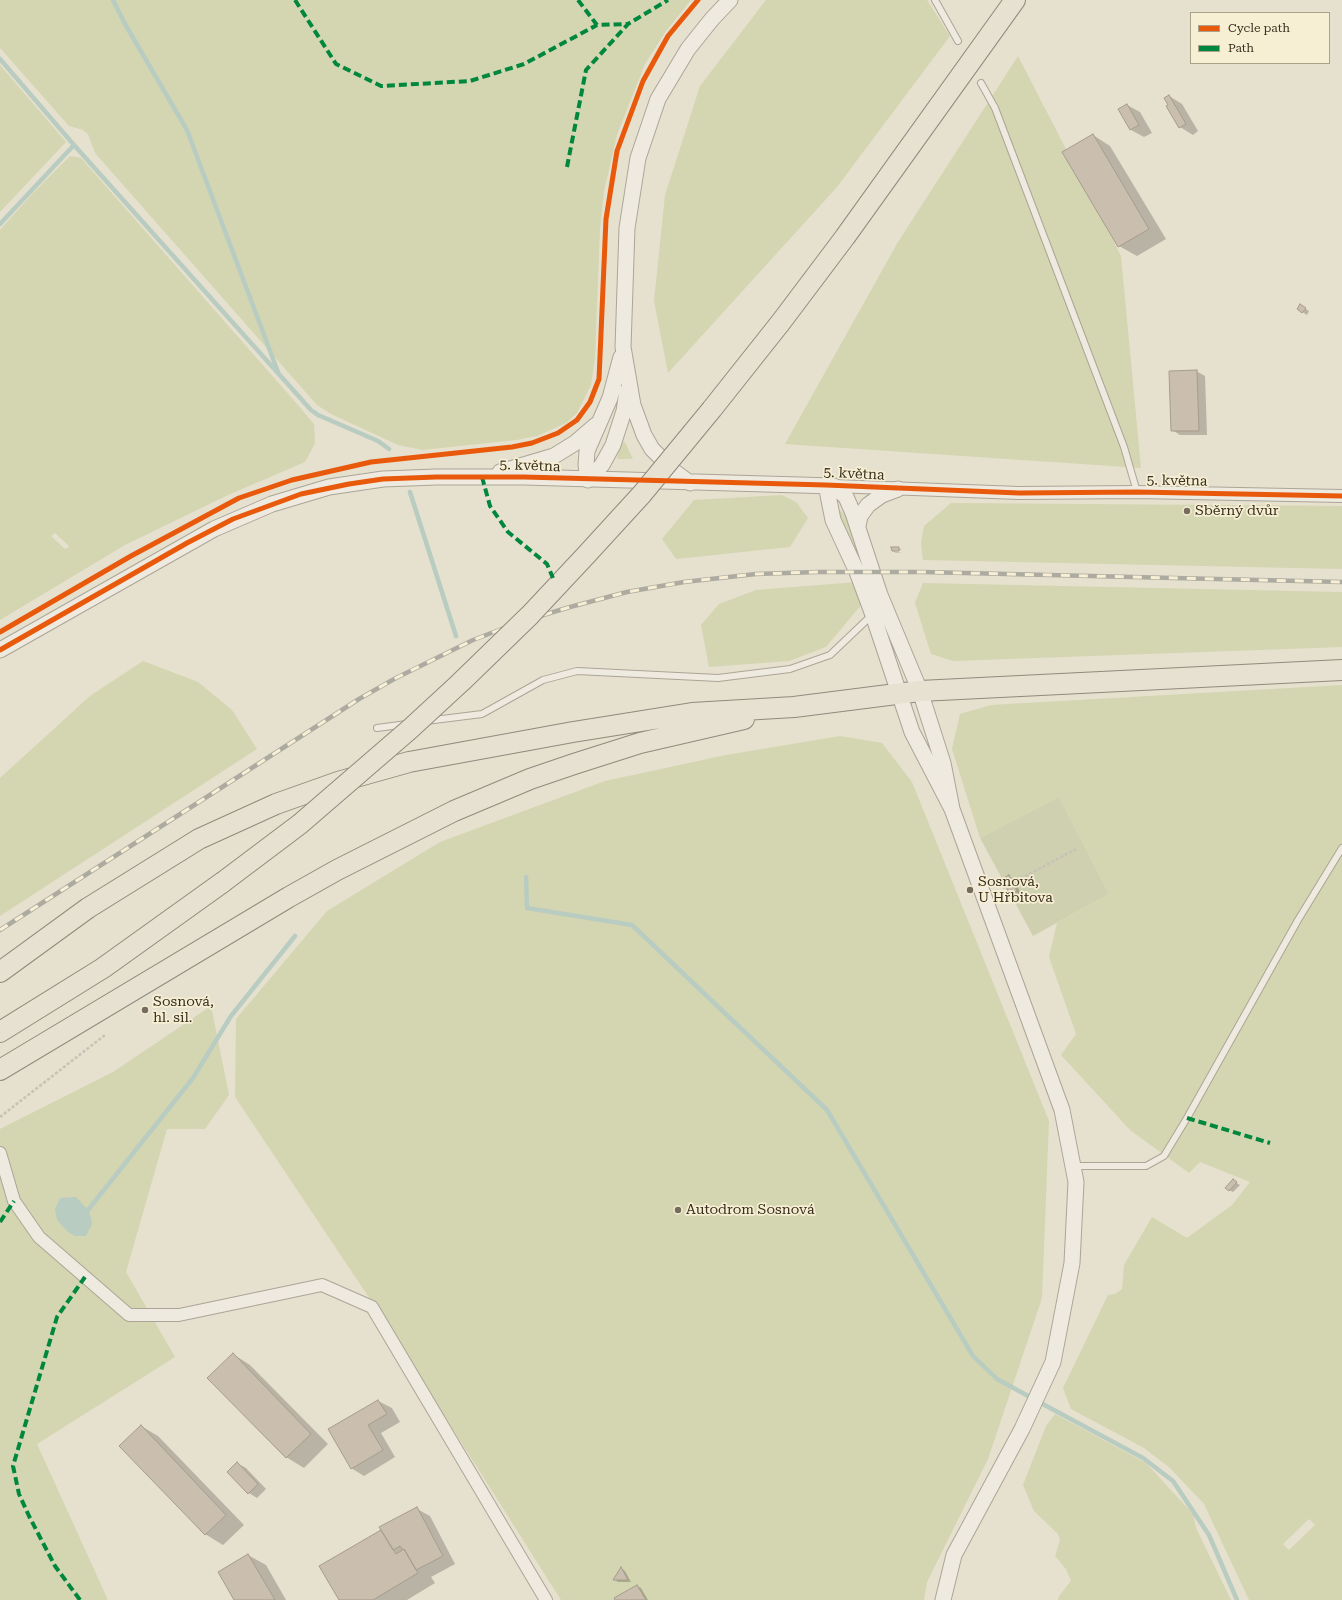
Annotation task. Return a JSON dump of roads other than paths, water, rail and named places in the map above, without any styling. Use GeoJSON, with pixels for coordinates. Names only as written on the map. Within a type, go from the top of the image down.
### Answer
{"type":"FeatureCollection","features":[{"type":"Feature","properties":{"kind":"main road"},"geometry":{"type":"LineString","coordinates":[[0,1032],[103,968],[223,882],[300,824],[410,729],[530,615],[642,494],[781,322],[845,237],[1015,0]]}},
{"type":"Feature","properties":{"kind":"main road"},"geometry":{"type":"LineString","coordinates":[[0,972],[88,908],[199,839],[276,804],[338,782],[409,762],[573,732],[692,713],[794,707],[920,691],[1342,670]]}},
{"type":"Feature","properties":{"kind":"main road"},"geometry":{"type":"LineString","coordinates":[[0,1070],[296,893],[344,866],[454,811],[530,779],[632,746],[794,707]]}},
{"type":"Feature","properties":{"kind":"street"},"geometry":{"type":"LineString","coordinates":[[588,480],[586,465],[587,451],[615,384],[623,346],[627,228],[633,179],[644,136],[658,99],[678,64],[699,34],[730,0]]}},
{"type":"Feature","properties":{"kind":"street"},"geometry":{"type":"LineString","coordinates":[[623,346],[628,381],[639,423],[652,449],[675,472],[690,483]]}},
{"type":"Feature","properties":{"kind":"street"},"geometry":{"type":"LineString","coordinates":[[588,480],[602,465],[613,445],[624,411],[628,381]]}},
{"type":"Feature","properties":{"kind":"street"},"geometry":{"type":"LineString","coordinates":[[482,477],[554,456],[576,443],[601,420]]}},
{"type":"Feature","properties":{"kind":"street","name":"5. května"},"geometry":{"type":"LineString","coordinates":[[0,650],[187,543],[233,519],[301,494],[365,481],[398,478],[482,477],[690,483],[830,485],[1019,493],[1137,492],[1342,496]]}},
{"type":"Feature","properties":{"kind":"street"},"geometry":{"type":"LineString","coordinates":[[830,485],[846,497],[858,526],[880,595],[920,691],[943,763],[952,809]]}},
{"type":"Feature","properties":{"kind":"street"},"geometry":{"type":"LineString","coordinates":[[830,485],[833,520],[857,572],[912,732],[952,809],[1062,1110],[1076,1182],[1072,1263],[1053,1362],[1022,1430],[954,1555],[943,1600]]}},
{"type":"Feature","properties":{"kind":"street"},"geometry":{"type":"LineString","coordinates":[[858,526],[860,516],[868,505],[882,495],[898,488]]}},
{"type":"Feature","properties":{"kind":"street"},"geometry":{"type":"LineString","coordinates":[[0,1153],[14,1201],[39,1237],[130,1315],[180,1316],[322,1285],[372,1307],[546,1600]]}},
{"type":"Feature","properties":{"kind":"lane"},"geometry":{"type":"LineString","coordinates":[[935,0],[958,41]]}},
{"type":"Feature","properties":{"kind":"lane"},"geometry":{"type":"LineString","coordinates":[[981,83],[996,108],[1124,447],[1137,492]]}},
{"type":"Feature","properties":{"kind":"lane"},"geometry":{"type":"LineString","coordinates":[[377,728],[482,714],[543,680],[578,671],[718,678],[790,669],[830,655],[873,615]]}},
{"type":"Feature","properties":{"kind":"lane"},"geometry":{"type":"LineString","coordinates":[[1073,1166],[1146,1166],[1164,1156],[1187,1118],[1298,920],[1342,848]]}},
{"type":"Feature","properties":{"kind":"waterway"},"geometry":{"type":"LineString","coordinates":[[113,0],[125,24],[187,130],[278,372]]}},
{"type":"Feature","properties":{"kind":"waterway"},"geometry":{"type":"LineString","coordinates":[[0,59],[74,145],[311,410],[318,415],[378,441],[389,449]]}},
{"type":"Feature","properties":{"kind":"waterway"},"geometry":{"type":"LineString","coordinates":[[0,224],[74,145]]}},
{"type":"Feature","properties":{"kind":"waterway"},"geometry":{"type":"LineString","coordinates":[[410,492],[456,636]]}},
{"type":"Feature","properties":{"kind":"waterway"},"geometry":{"type":"LineString","coordinates":[[526,877],[527,908],[632,925],[827,1110],[973,1356],[997,1379],[1030,1397]]}},
{"type":"Feature","properties":{"kind":"waterway"},"geometry":{"type":"LineString","coordinates":[[88,1210],[193,1078],[231,1016],[295,936]]}},
{"type":"Feature","properties":{"kind":"waterway"},"geometry":{"type":"LineString","coordinates":[[1039,1402],[1143,1458],[1173,1481],[1209,1535],[1237,1600]]}},
{"type":"Feature","properties":{"kind":"railway"},"geometry":{"type":"LineString","coordinates":[[0,930],[359,699],[396,678],[473,640],[520,622],[627,592],[684,582],[756,574],[817,572],[923,572],[1342,582]]}},
{"type":"Feature","properties":{"kind":"place","name":"Sběrný dvůr"},"geometry":{"type":"Point","coordinates":[1187,511]}},
{"type":"Feature","properties":{"kind":"place","name":"Sosnová, U Hřbitova"},"geometry":{"type":"Point","coordinates":[970,890]}},
{"type":"Feature","properties":{"kind":"place","name":"Sosnová, hl. sil."},"geometry":{"type":"Point","coordinates":[145,1010]}},
{"type":"Feature","properties":{"kind":"place","name":"Autodrom Sosnová"},"geometry":{"type":"Point","coordinates":[678,1210]}}]}
